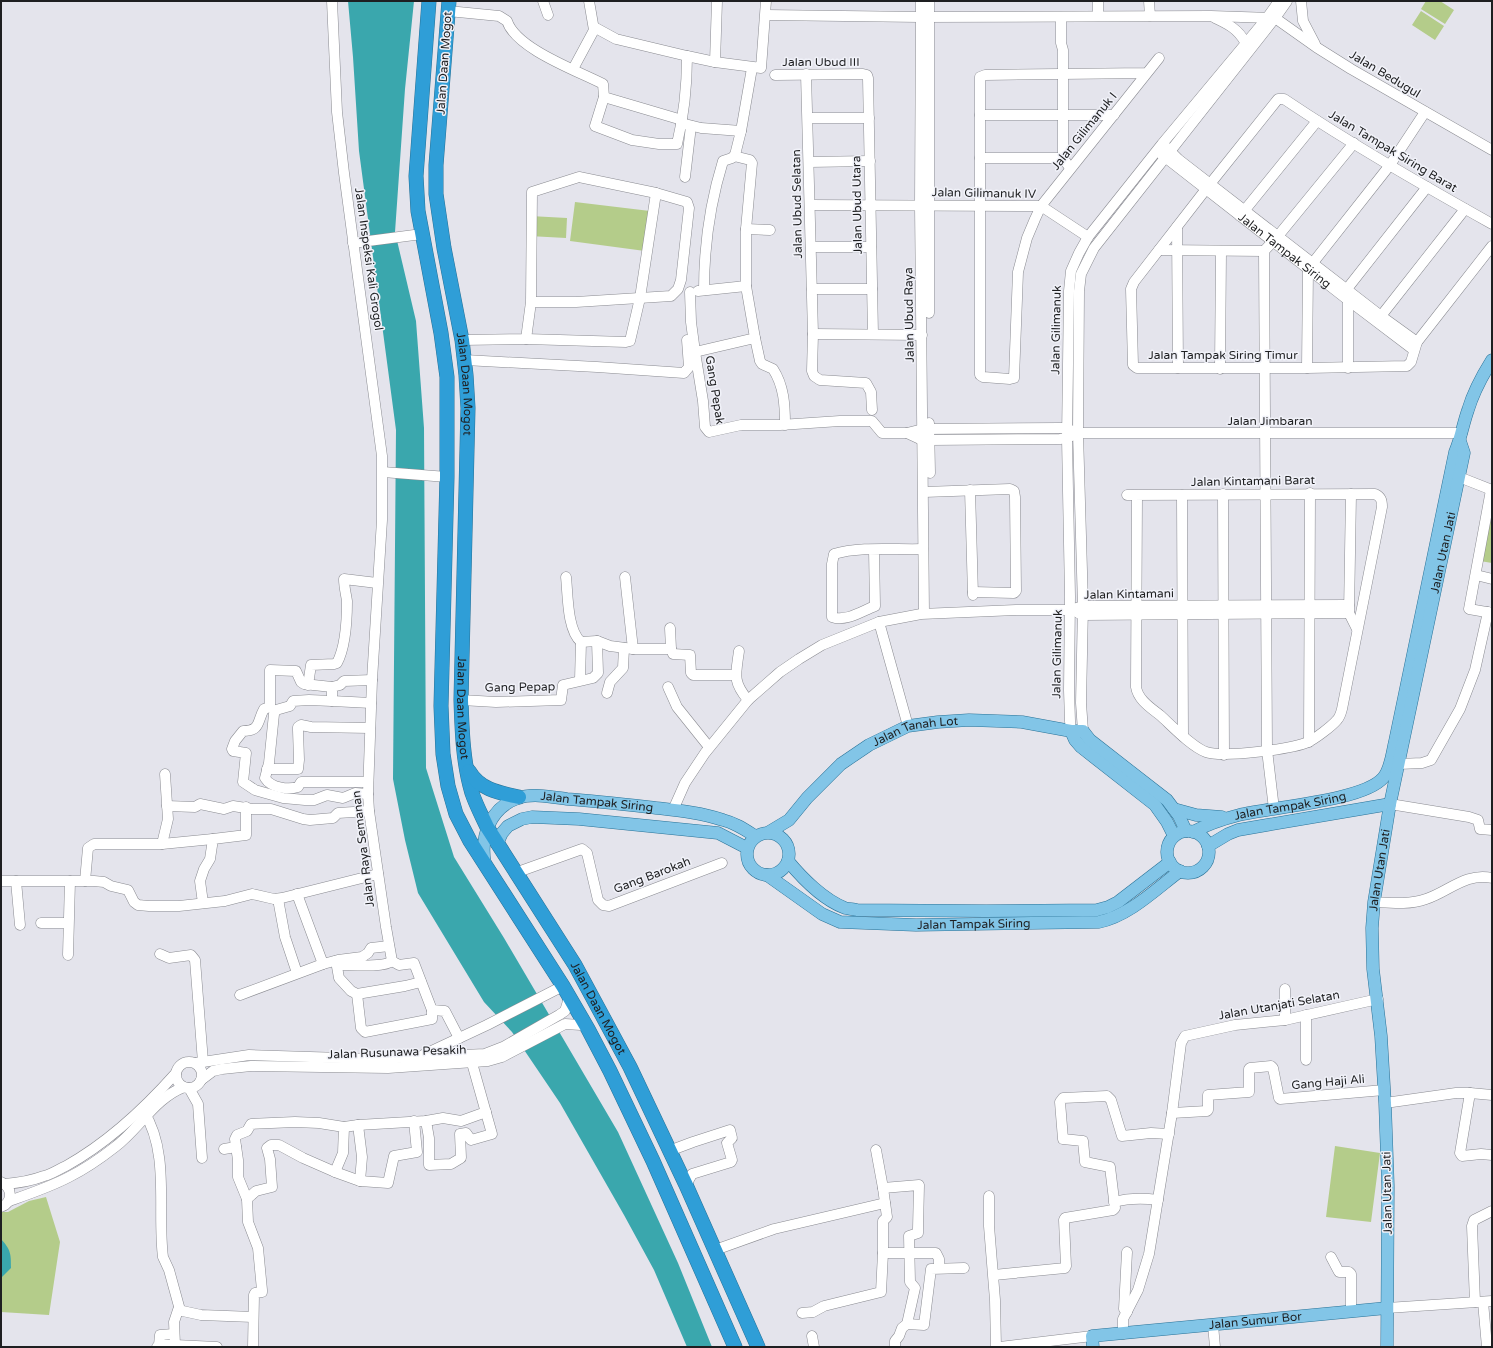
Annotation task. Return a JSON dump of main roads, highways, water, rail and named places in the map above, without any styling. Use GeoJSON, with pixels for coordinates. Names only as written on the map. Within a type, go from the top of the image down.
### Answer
{"type":"FeatureCollection","features":[{"type":"Feature","properties":{"kind":"highway","name":"Jalan Daan Mogot"},"geometry":{"type":"LineString","coordinates":[[429,1],[416,169],[416,193],[420,234],[441,333],[447,377],[442,476],[445,578],[441,706],[445,771],[456,814],[466,835],[566,992],[588,1029],[623,1096],[657,1169],[735,1347]]}},
{"type":"Feature","properties":{"kind":"highway","name":"Jalan Daan Mogot"},"geometry":{"type":"LineString","coordinates":[[449,6],[436,166],[436,194],[444,248],[465,360],[468,408],[461,700],[463,744],[472,793],[487,827],[575,965],[630,1067],[686,1185],[758,1347]]}},
{"type":"Feature","properties":{"kind":"highway"},"geometry":{"type":"LineString","coordinates":[[445,578],[464,578]]}},
{"type":"Feature","properties":{"kind":"highway"},"geometry":{"type":"LineString","coordinates":[[444,593],[464,593]]}},
{"type":"Feature","properties":{"kind":"highway"},"geometry":{"type":"LineString","coordinates":[[466,766],[480,785],[494,791],[520,797]]}},
{"type":"Feature","properties":{"kind":"highway"},"geometry":{"type":"LineString","coordinates":[[645,1145],[649,1148],[657,1147],[662,1142],[663,1138]]}},
{"type":"Feature","properties":{"kind":"highway"},"geometry":{"type":"LineString","coordinates":[[657,1169],[657,1166],[662,1159],[671,1156]]}},
{"type":"Feature","properties":{"kind":"main road","name":"Jalan Utan Jati"},"geometry":{"type":"LineString","coordinates":[[1384,776],[1389,767],[1454,476],[1464,453],[1461,437],[1468,410],[1476,390],[1492,360]]}},
{"type":"Feature","properties":{"kind":"main road","name":"Jalan Utan Jati"},"geometry":{"type":"LineString","coordinates":[[1387,1347],[1388,1186],[1382,1036],[1373,969],[1372,947],[1374,902],[1390,804],[1454,476]]}},
{"type":"Feature","properties":{"kind":"main road","name":"Jalan Tanah Lot"},"geometry":{"type":"LineString","coordinates":[[769,832],[789,820],[807,798],[841,764],[870,745],[908,726],[938,722],[976,720],[1022,722],[1077,731]]}},
{"type":"Feature","properties":{"kind":"main road"},"geometry":{"type":"LineString","coordinates":[[1174,836],[1167,822],[1155,805],[1081,747],[1075,740],[1077,731],[1163,796],[1190,832]]}},
{"type":"Feature","properties":{"kind":"main road","name":"Jalan Tampak Siring"},"geometry":{"type":"LineString","coordinates":[[1190,832],[1220,820],[1240,815],[1274,810],[1358,792],[1374,785],[1384,776]]}},
{"type":"Feature","properties":{"kind":"main road","name":"Jalan Tampak Siring"},"geometry":{"type":"LineString","coordinates":[[520,797],[534,796],[673,810],[722,819],[736,824],[755,836]]}},
{"type":"Feature","properties":{"kind":"main road"},"geometry":{"type":"LineString","coordinates":[[486,866],[483,846],[487,827],[496,813],[511,801],[520,797]]}},
{"type":"Feature","properties":{"kind":"main road"},"geometry":{"type":"LineString","coordinates":[[579,819],[573,813],[573,809],[574,805],[580,800]]}},
{"type":"Feature","properties":{"kind":"main road","name":"Jalan Tampak Siring"},"geometry":{"type":"LineString","coordinates":[[1208,846],[1238,830],[1390,804]]}},
{"type":"Feature","properties":{"kind":"main road"},"geometry":{"type":"LineString","coordinates":[[1376,806],[1385,810],[1388,818]]}},
{"type":"Feature","properties":{"kind":"main road"},"geometry":{"type":"LineString","coordinates":[[1174,809],[1203,816],[1218,817],[1240,815]]}},
{"type":"Feature","properties":{"kind":"main road","name":"Jalan Tampak Siring"},"geometry":{"type":"LineString","coordinates":[[497,844],[502,833],[508,826],[522,819],[532,817],[579,819],[718,833],[747,848]]}},
{"type":"Feature","properties":{"kind":"main road","name":"Jalan Tanah Lot"},"geometry":{"type":"LineString","coordinates":[[783,839],[789,820]]}},
{"type":"Feature","properties":{"kind":"main road"},"geometry":{"type":"LineString","coordinates":[[769,832],[777,834],[783,839],[789,849],[788,861],[780,872],[767,875],[759,874],[748,863],[746,855],[747,848],[755,836],[761,833],[769,832]]}},
{"type":"Feature","properties":{"kind":"main road"},"geometry":{"type":"LineString","coordinates":[[1190,832],[1200,835],[1205,840],[1208,846],[1208,858],[1202,868],[1191,872],[1180,871],[1170,862],[1167,851],[1168,845],[1174,836],[1179,833],[1190,832]]}},
{"type":"Feature","properties":{"kind":"main road","name":"Jalan Tampak Siring"},"geometry":{"type":"LineString","coordinates":[[788,861],[804,880],[845,908],[857,910],[986,911],[1072,911],[1104,908],[1123,899],[1170,862]]}},
{"type":"Feature","properties":{"kind":"main road","name":"Jalan Tampak Siring"},"geometry":{"type":"LineString","coordinates":[[767,875],[822,914],[840,922],[916,925],[1099,922],[1111,920],[1124,914],[1180,871]]}},
{"type":"Feature","properties":{"kind":"main road","name":"Jalan Sumur Bor"},"geometry":{"type":"LineString","coordinates":[[1093,1342],[1124,1323],[1213,1325],[1351,1306],[1370,1310],[1387,1299]]}},
{"type":"Feature","properties":{"kind":"main road"},"geometry":{"type":"LineString","coordinates":[[1370,1310],[1375,1310],[1384,1315],[1387,1324]]}},
{"type":"Feature","properties":{"kind":"water"},"geometry":{"type":"Polygon","coordinates":[[[348,1],[414,1],[405,89],[395,232],[416,321],[424,428],[426,768],[454,857],[504,938],[618,1132],[678,1263],[712,1347],[687,1347],[654,1270],[560,1103],[512,1032],[484,1002],[418,893],[405,840],[393,779],[396,430],[359,151],[348,1]]]}},
{"type":"Feature","properties":{"kind":"water"},"geometry":{"type":"Polygon","coordinates":[[[1,1239],[10,1252],[11,1268],[1,1278],[1,1239]]]}}]}
